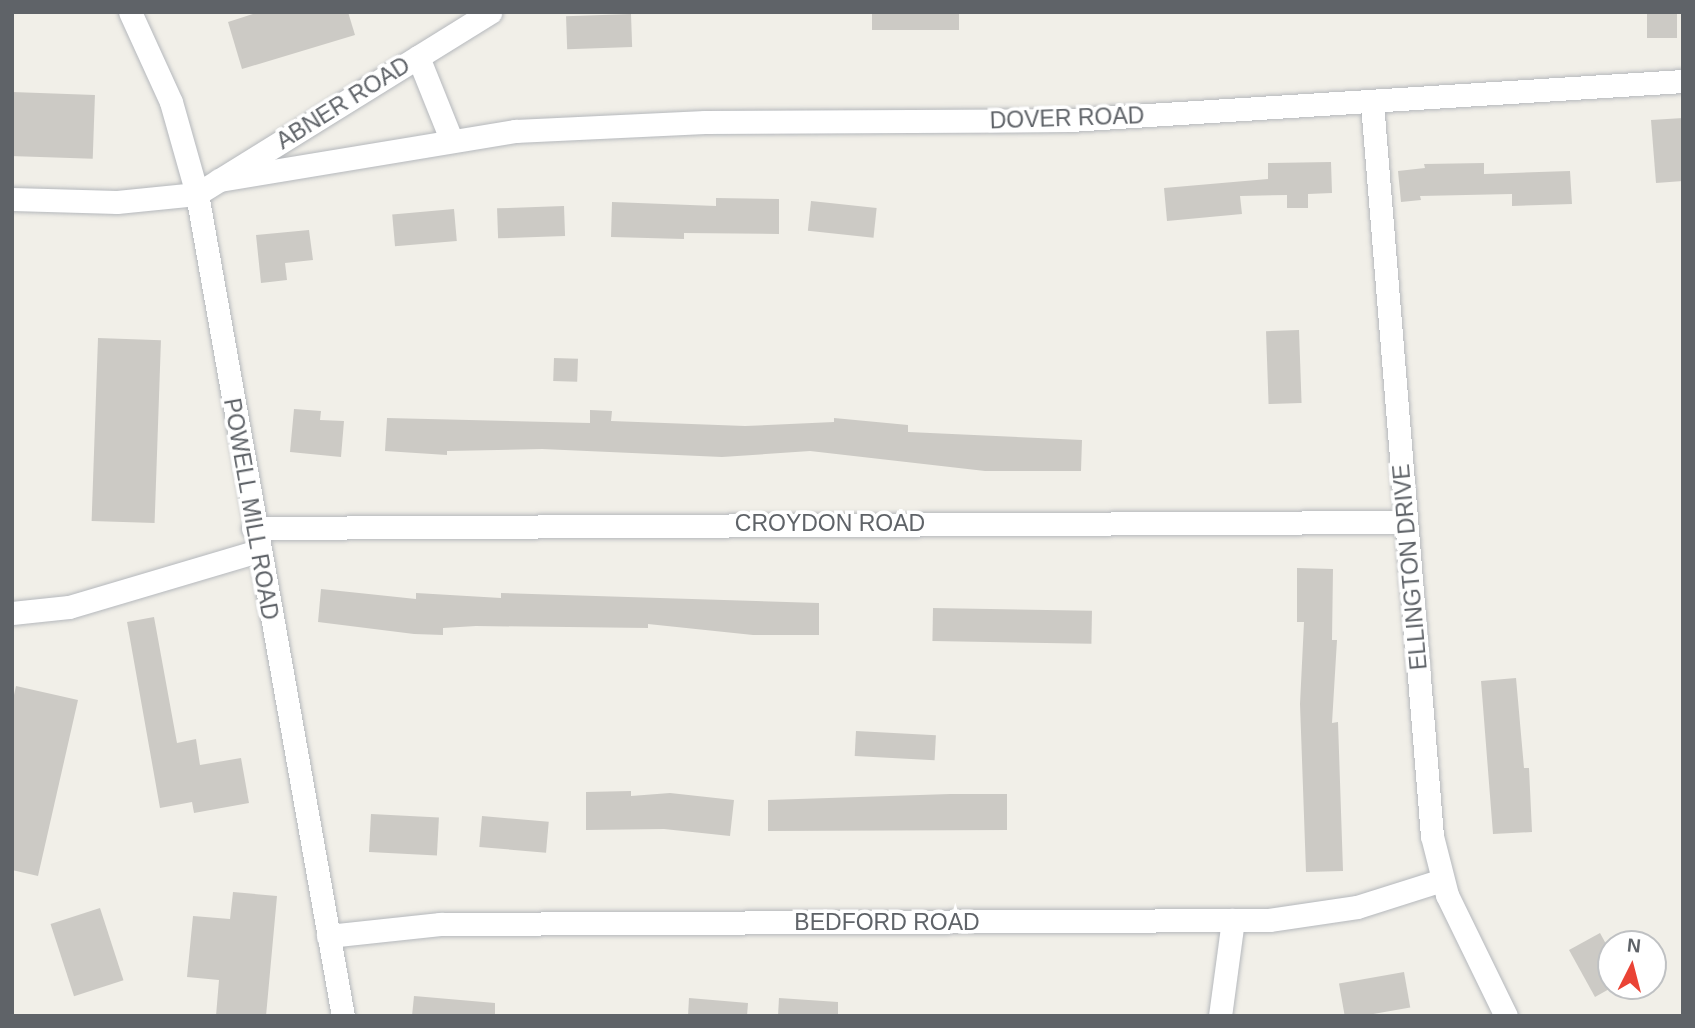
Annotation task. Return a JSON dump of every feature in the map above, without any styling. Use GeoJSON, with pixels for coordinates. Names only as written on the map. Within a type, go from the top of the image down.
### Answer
{"type":"FeatureCollection","features":[{"type":"Feature","properties":{"kind":"street","name":"POWELL MILL ROAD"},"geometry":{"type":"LineString","coordinates":[[130,12],[171,102],[197,194],[258,551],[343,1016]]}},
{"type":"Feature","properties":{"kind":"street","name":"ABNER ROAD"},"geometry":{"type":"LineString","coordinates":[[197,194],[490,12]]}},
{"type":"Feature","properties":{"kind":"street"},"geometry":{"type":"LineString","coordinates":[[418,57],[451,139]]}},
{"type":"Feature","properties":{"kind":"street","name":"DOVER ROAD"},"geometry":{"type":"LineString","coordinates":[[219,180],[451,139],[516,131],[705,122],[1070,120],[1373,103],[1683,81]]}},
{"type":"Feature","properties":{"kind":"street","name":"ELLINGTON DRIVE"},"geometry":{"type":"LineString","coordinates":[[1373,103],[1430,822],[1442,880],[1464,937],[1506,1016]]}},
{"type":"Feature","properties":{"kind":"street"},"geometry":{"type":"LineString","coordinates":[[12,199],[117,202],[197,194]]}},
{"type":"Feature","properties":{"kind":"street","name":"CROYDON ROAD"},"geometry":{"type":"LineString","coordinates":[[254,528],[1406,522]]}},
{"type":"Feature","properties":{"kind":"street"},"geometry":{"type":"LineString","coordinates":[[12,614],[69,607],[258,551]]}},
{"type":"Feature","properties":{"kind":"street","name":"BEDFORD ROAD"},"geometry":{"type":"LineString","coordinates":[[328,936],[440,925],[1269,920],[1357,907],[1442,880]]}},
{"type":"Feature","properties":{"kind":"street"},"geometry":{"type":"LineString","coordinates":[[1220,1016],[1233,920]]}},
{"type":"Feature","properties":{"kind":"building"},"geometry":{"type":"Polygon","coordinates":[[[259,12],[348,12],[355,35],[242,69],[228,22],[259,12]]]}},
{"type":"Feature","properties":{"kind":"building"},"geometry":{"type":"Polygon","coordinates":[[[872,12],[959,12],[959,30],[872,30],[872,12]]]}},
{"type":"Feature","properties":{"kind":"building"},"geometry":{"type":"Polygon","coordinates":[[[1647,12],[1677,12],[1677,38],[1647,38],[1647,12]]]}},
{"type":"Feature","properties":{"kind":"building"},"geometry":{"type":"Polygon","coordinates":[[[631,14],[632,47],[567,49],[566,16],[631,14]]]}},
{"type":"Feature","properties":{"kind":"building"},"geometry":{"type":"Polygon","coordinates":[[[12,92],[95,95],[93,159],[12,156],[12,92]]]}},
{"type":"Feature","properties":{"kind":"building"},"geometry":{"type":"Polygon","coordinates":[[[1683,118],[1683,181],[1656,183],[1651,120],[1683,118]]]}},
{"type":"Feature","properties":{"kind":"building"},"geometry":{"type":"Polygon","coordinates":[[[1331,162],[1332,193],[1308,194],[1308,208],[1287,208],[1287,195],[1240,196],[1242,214],[1167,221],[1164,188],[1268,179],[1268,163],[1331,162]]]}},
{"type":"Feature","properties":{"kind":"building"},"geometry":{"type":"Polygon","coordinates":[[[1484,163],[1484,174],[1570,171],[1572,204],[1512,206],[1512,194],[1420,196],[1421,200],[1401,202],[1398,171],[1425,168],[1424,164],[1484,163]]]}},
{"type":"Feature","properties":{"kind":"building"},"geometry":{"type":"Polygon","coordinates":[[[716,198],[779,199],[779,234],[684,233],[684,239],[611,237],[612,202],[716,206],[716,198]]]}},
{"type":"Feature","properties":{"kind":"building"},"geometry":{"type":"Polygon","coordinates":[[[811,201],[877,208],[874,238],[808,231],[811,201]]]}},
{"type":"Feature","properties":{"kind":"building"},"geometry":{"type":"Polygon","coordinates":[[[564,206],[565,236],[498,238],[497,208],[564,206]]]}},
{"type":"Feature","properties":{"kind":"building"},"geometry":{"type":"Polygon","coordinates":[[[454,209],[457,241],[395,246],[392,214],[454,209]]]}},
{"type":"Feature","properties":{"kind":"building"},"geometry":{"type":"Polygon","coordinates":[[[309,230],[313,260],[285,263],[287,280],[261,283],[256,235],[309,230]]]}},
{"type":"Feature","properties":{"kind":"building"},"geometry":{"type":"Polygon","coordinates":[[[1299,330],[1302,403],[1269,404],[1266,331],[1299,330]]]}},
{"type":"Feature","properties":{"kind":"building"},"geometry":{"type":"Polygon","coordinates":[[[98,338],[161,340],[155,523],[92,521],[98,338]]]}},
{"type":"Feature","properties":{"kind":"building"},"geometry":{"type":"Polygon","coordinates":[[[554,358],[578,359],[577,382],[553,381],[554,358]]]}},
{"type":"Feature","properties":{"kind":"building"},"geometry":{"type":"Polygon","coordinates":[[[294,409],[321,411],[320,420],[344,421],[341,457],[290,452],[294,409]]]}},
{"type":"Feature","properties":{"kind":"building"},"geometry":{"type":"Polygon","coordinates":[[[590,410],[612,411],[611,421],[745,426],[834,422],[834,418],[908,425],[908,432],[1082,440],[1081,471],[985,471],[810,451],[722,457],[542,449],[447,451],[447,455],[385,451],[387,418],[590,423],[590,410]]]}},
{"type":"Feature","properties":{"kind":"building"},"geometry":{"type":"Polygon","coordinates":[[[1297,568],[1333,569],[1332,640],[1337,640],[1332,723],[1338,722],[1343,871],[1306,872],[1300,704],[1304,622],[1297,622],[1297,568]]]}},
{"type":"Feature","properties":{"kind":"building"},"geometry":{"type":"Polygon","coordinates":[[[321,589],[416,599],[416,593],[501,598],[501,593],[819,603],[819,635],[753,635],[648,624],[648,628],[476,626],[443,628],[443,635],[414,634],[318,622],[321,589]]]}},
{"type":"Feature","properties":{"kind":"building"},"geometry":{"type":"Polygon","coordinates":[[[933,608],[1092,611],[1091,644],[932,641],[933,608]]]}},
{"type":"Feature","properties":{"kind":"building"},"geometry":{"type":"Polygon","coordinates":[[[154,617],[177,743],[196,739],[200,765],[241,758],[249,803],[194,813],[192,802],[160,808],[127,622],[154,617]]]}},
{"type":"Feature","properties":{"kind":"building"},"geometry":{"type":"Polygon","coordinates":[[[1516,678],[1524,768],[1529,768],[1532,832],[1493,834],[1481,681],[1516,678]]]}},
{"type":"Feature","properties":{"kind":"building"},"geometry":{"type":"Polygon","coordinates":[[[16,686],[78,700],[38,876],[12,870],[12,704],[16,686]]]}},
{"type":"Feature","properties":{"kind":"building"},"geometry":{"type":"Polygon","coordinates":[[[856,731],[936,735],[935,760],[855,756],[856,731]]]}},
{"type":"Feature","properties":{"kind":"building"},"geometry":{"type":"Polygon","coordinates":[[[631,791],[631,796],[670,793],[734,800],[730,836],[664,829],[586,830],[586,792],[631,791]]]}},
{"type":"Feature","properties":{"kind":"building"},"geometry":{"type":"Polygon","coordinates":[[[1007,794],[1007,830],[768,831],[768,800],[1007,794]]]}},
{"type":"Feature","properties":{"kind":"building"},"geometry":{"type":"Polygon","coordinates":[[[371,814],[439,818],[437,856],[369,852],[371,814]]]}},
{"type":"Feature","properties":{"kind":"building"},"geometry":{"type":"Polygon","coordinates":[[[482,816],[549,822],[546,853],[479,847],[482,816]]]}},
{"type":"Feature","properties":{"kind":"building"},"geometry":{"type":"Polygon","coordinates":[[[233,892],[277,896],[266,1016],[216,1016],[219,980],[187,977],[193,916],[230,919],[233,892]]]}},
{"type":"Feature","properties":{"kind":"building"},"geometry":{"type":"Polygon","coordinates":[[[100,908],[123,980],[74,996],[51,924],[100,908]]]}},
{"type":"Feature","properties":{"kind":"building"},"geometry":{"type":"Polygon","coordinates":[[[1597,935],[1597,996],[1595,997],[1569,950],[1597,935]]]}},
{"type":"Feature","properties":{"kind":"building"},"geometry":{"type":"Polygon","coordinates":[[[1404,972],[1410,1007],[1362,1016],[1345,1016],[1339,983],[1404,972]]]}},
{"type":"Feature","properties":{"kind":"building"},"geometry":{"type":"Polygon","coordinates":[[[414,996],[495,1003],[495,1016],[412,1016],[414,996]]]}},
{"type":"Feature","properties":{"kind":"building"},"geometry":{"type":"Polygon","coordinates":[[[689,998],[748,1003],[747,1016],[688,1016],[689,998]]]}},
{"type":"Feature","properties":{"kind":"building"},"geometry":{"type":"Polygon","coordinates":[[[779,998],[838,1002],[838,1016],[778,1016],[779,998]]]}}]}
